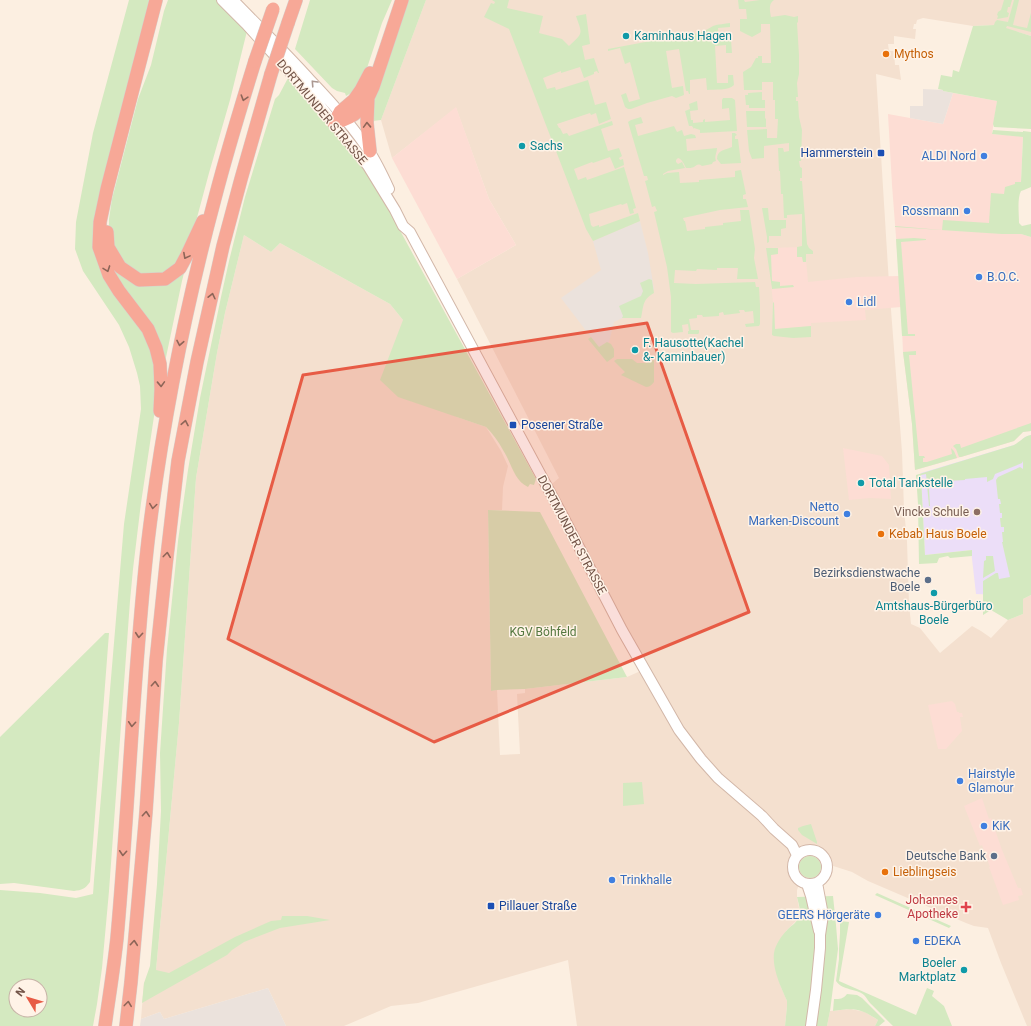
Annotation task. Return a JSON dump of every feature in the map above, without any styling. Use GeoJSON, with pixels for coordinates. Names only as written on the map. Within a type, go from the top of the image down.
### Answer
{"type":"FeatureCollection","features":[{"type":"Feature","properties":{"kind":"highway"},"geometry":{"type":"LineString","coordinates":[[156,0],[107,189],[100,222],[99,247],[109,275],[119,291],[148,329],[159,359],[161,389],[158,467]]}},
{"type":"Feature","properties":{"kind":"highway"},"geometry":{"type":"LineString","coordinates":[[163,0],[160,6],[125,138],[112,191],[106,225],[108,247],[120,267],[139,280],[165,279],[180,268],[215,196]]}},
{"type":"Feature","properties":{"kind":"highway"},"geometry":{"type":"LineString","coordinates":[[126,1026],[146,812],[156,661],[178,461],[197,362],[223,246],[271,74],[296,0]]}},
{"type":"Feature","properties":{"kind":"highway"},"geometry":{"type":"LineString","coordinates":[[340,118],[366,83],[398,0]]}},
{"type":"Feature","properties":{"kind":"highway"},"geometry":{"type":"LineString","coordinates":[[340,118],[357,113],[368,98],[402,0]]}},
{"type":"Feature","properties":{"kind":"highway"},"geometry":{"type":"LineString","coordinates":[[105,1026],[117,940],[141,604],[158,467],[186,316],[215,196],[255,61],[275,4]]}},
{"type":"Feature","properties":{"kind":"highway"},"geometry":{"type":"LineString","coordinates":[[368,98],[367,123],[370,151]]}},
{"type":"Feature","properties":{"kind":"main road","name":"DORTMUNDER STRASSE"},"geometry":{"type":"LineString","coordinates":[[222,0],[314,98],[340,118],[403,226],[410,232]]}},
{"type":"Feature","properties":{"kind":"main road","name":"DORTMUNDER STRASSE"},"geometry":{"type":"LineString","coordinates":[[233,0],[281,49],[370,151],[408,224],[410,232],[565,520],[622,630],[679,730],[701,759],[718,778],[762,816],[792,846],[802,853]]}},
{"type":"Feature","properties":{"kind":"main road"},"geometry":{"type":"LineString","coordinates":[[816,850],[826,859],[827,869],[822,880],[812,883],[800,881],[794,873],[794,859],[802,853],[816,850]]}},
{"type":"Feature","properties":{"kind":"main road"},"geometry":{"type":"LineString","coordinates":[[811,1026],[819,963],[820,935],[812,896],[812,883]]}},
{"type":"Feature","properties":{"kind":"highlighted area"},"geometry":{"type":"Polygon","coordinates":[[[647,323],[749,612],[434,742],[228,639],[303,375],[647,323]]]}},
{"type":"Feature","properties":{"kind":"shaded area"},"geometry":{"type":"Polygon","coordinates":[[[426,0],[1031,0],[1031,36],[994,25],[973,26],[923,18],[917,20],[916,24],[914,24],[913,29],[916,29],[915,39],[894,36],[894,44],[888,44],[889,51],[894,51],[895,65],[899,65],[901,80],[876,74],[889,284],[902,452],[911,624],[920,628],[940,653],[972,626],[991,638],[1008,620],[1023,614],[1023,599],[1031,595],[1031,1026],[1027,1026],[988,928],[966,923],[868,881],[852,872],[827,864],[823,856],[816,850],[806,850],[800,853],[794,859],[793,864],[794,873],[800,881],[797,890],[797,897],[800,913],[797,920],[786,931],[775,967],[787,1001],[785,1026],[577,1026],[568,960],[418,1003],[391,1006],[344,1026],[286,1026],[268,988],[164,1019],[160,1012],[141,1019],[144,983],[156,970],[179,723],[196,478],[217,353],[244,235],[271,252],[280,243],[390,304],[403,320],[457,417],[486,427],[501,451],[508,466],[503,487],[502,510],[488,510],[491,691],[497,690],[500,755],[520,754],[517,694],[525,693],[525,689],[627,677],[645,669],[547,488],[559,478],[457,279],[516,245],[489,199],[456,108],[392,158],[381,120],[426,0]]]}},
{"type":"Feature","properties":{"kind":"shaded area"},"geometry":{"type":"Polygon","coordinates":[[[923,89],[943,90],[953,93],[943,124],[910,118],[910,106],[923,106],[923,89]]]}},
{"type":"Feature","properties":{"kind":"shaded area"},"geometry":{"type":"Polygon","coordinates":[[[953,93],[997,101],[992,134],[1023,136],[1021,182],[1015,184],[1002,234],[1021,234],[1031,237],[1031,431],[1023,432],[1014,441],[915,470],[912,424],[903,352],[901,307],[865,310],[866,320],[811,323],[811,326],[773,330],[773,302],[766,248],[805,247],[808,282],[857,277],[899,276],[888,114],[943,124],[953,93]]]}},
{"type":"Feature","properties":{"kind":"shaded area"},"geometry":{"type":"Polygon","coordinates":[[[456,107],[489,199],[516,245],[457,279],[392,158],[456,107]]]}},
{"type":"Feature","properties":{"kind":"shaded area"},"geometry":{"type":"Polygon","coordinates":[[[640,221],[648,253],[654,289],[625,317],[614,322],[609,342],[600,349],[561,298],[601,270],[593,241],[640,221]]]}},
{"type":"Feature","properties":{"kind":"shaded area","name":"Vincke Schule"},"geometry":{"type":"Polygon","coordinates":[[[1031,435],[1031,575],[1000,595],[976,594],[971,550],[925,555],[921,473],[1014,445],[1025,437],[1031,435]]]}},
{"type":"Feature","properties":{"kind":"shaded area"},"geometry":{"type":"Polygon","coordinates":[[[843,448],[882,456],[889,465],[891,499],[870,498],[849,500],[843,448]]]}},
{"type":"Feature","properties":{"kind":"shaded area"},"geometry":{"type":"Polygon","coordinates":[[[952,701],[955,704],[957,712],[962,713],[963,717],[960,717],[962,731],[946,749],[938,749],[928,705],[952,701]]]}},
{"type":"Feature","properties":{"kind":"shaded area"},"geometry":{"type":"Polygon","coordinates":[[[982,798],[989,819],[991,818],[1002,850],[1018,888],[1021,888],[1023,895],[1018,896],[1019,900],[1003,905],[982,845],[980,846],[964,806],[982,798]]]}},
{"type":"Feature","properties":{"kind":"shaded area"},"geometry":{"type":"Polygon","coordinates":[[[268,988],[286,1026],[140,1026],[141,1019],[160,1012],[164,1019],[268,988]]]}},
{"type":"Feature","properties":{"kind":"shaded area"},"geometry":{"type":"Polygon","coordinates":[[[851,1009],[865,1012],[878,1020],[875,1026],[827,1026],[830,1011],[851,1009]]]}},
{"type":"Feature","properties":{"kind":"green space"},"geometry":{"type":"Polygon","coordinates":[[[129,0],[153,0],[96,239],[142,328],[155,357],[156,403],[133,569],[109,891],[97,1004],[93,1026],[0,1026],[0,890],[40,893],[76,898],[93,894],[124,524],[141,409],[140,386],[129,347],[119,325],[83,271],[75,249],[76,222],[93,133],[129,0]]]}},
{"type":"Feature","properties":{"kind":"green space"},"geometry":{"type":"Polygon","coordinates":[[[168,0],[218,0],[247,31],[230,100],[191,240],[186,252],[165,274],[144,276],[118,260],[109,232],[109,219],[112,199],[138,99],[151,65],[168,0]]]}},
{"type":"Feature","properties":{"kind":"green space"},"geometry":{"type":"Polygon","coordinates":[[[310,0],[392,0],[382,23],[364,77],[351,93],[346,96],[345,93],[332,88],[295,49],[310,0]]]}},
{"type":"Feature","properties":{"kind":"green space"},"geometry":{"type":"Polygon","coordinates":[[[406,0],[426,0],[381,120],[372,121],[375,87],[406,0]]]}},
{"type":"Feature","properties":{"kind":"green space"},"geometry":{"type":"Polygon","coordinates":[[[492,0],[509,0],[507,8],[543,16],[539,33],[562,39],[569,46],[577,38],[580,32],[580,26],[576,16],[586,14],[590,44],[582,46],[585,60],[594,58],[599,73],[597,71],[594,72],[594,74],[584,78],[580,67],[561,73],[561,71],[543,78],[547,89],[555,87],[556,90],[588,80],[595,105],[606,102],[611,119],[599,124],[596,113],[591,115],[590,113],[557,124],[563,134],[567,133],[569,136],[612,121],[613,125],[601,129],[608,151],[619,148],[622,156],[619,158],[620,160],[623,159],[624,165],[615,169],[610,157],[574,169],[578,180],[586,177],[587,180],[624,167],[636,208],[633,209],[634,213],[630,214],[627,203],[589,214],[591,225],[593,227],[599,225],[599,227],[638,213],[640,221],[593,241],[586,229],[509,29],[484,17],[491,3],[494,4],[495,2],[492,0]]]}},
{"type":"Feature","properties":{"kind":"green space"},"geometry":{"type":"Polygon","coordinates":[[[738,0],[744,0],[745,2],[774,0],[770,6],[771,17],[785,15],[794,17],[798,16],[799,74],[797,83],[798,97],[796,97],[796,101],[798,101],[802,130],[801,161],[799,161],[800,167],[802,168],[802,178],[800,178],[800,181],[802,181],[807,244],[813,251],[813,254],[806,254],[806,262],[803,262],[802,257],[797,257],[797,247],[802,246],[802,214],[787,215],[787,218],[784,218],[778,148],[783,148],[784,152],[789,151],[789,143],[764,146],[764,158],[752,159],[749,151],[747,130],[767,129],[767,138],[777,138],[778,119],[775,119],[773,82],[762,82],[762,90],[744,90],[743,72],[751,67],[758,56],[762,56],[762,63],[771,63],[770,24],[761,24],[761,32],[752,37],[740,31],[740,19],[747,19],[746,9],[739,9],[738,0]]]}},
{"type":"Feature","properties":{"kind":"green space"},"geometry":{"type":"Polygon","coordinates":[[[1004,0],[1012,0],[1010,7],[1008,7],[1008,17],[997,19],[998,12],[1001,10],[1004,0]]]}},
{"type":"Feature","properties":{"kind":"green space"},"geometry":{"type":"Polygon","coordinates":[[[1014,0],[1019,0],[1013,25],[1027,28],[1031,13],[1031,32],[1007,26],[1006,28],[1031,36],[1031,129],[994,127],[993,124],[997,101],[938,89],[941,75],[952,77],[953,70],[959,72],[973,26],[994,25],[997,20],[1008,22],[1014,0]]]}},
{"type":"Feature","properties":{"kind":"green space"},"geometry":{"type":"Polygon","coordinates":[[[730,23],[730,27],[718,28],[719,41],[731,40],[732,53],[726,53],[726,45],[715,46],[717,83],[728,83],[728,75],[733,75],[734,85],[725,89],[707,90],[706,78],[690,80],[689,94],[688,91],[686,91],[679,49],[666,51],[672,88],[683,86],[684,95],[676,98],[672,96],[631,109],[625,107],[621,95],[626,93],[629,102],[640,99],[630,62],[625,64],[620,48],[608,51],[608,49],[698,33],[715,25],[730,23]]]}},
{"type":"Feature","properties":{"kind":"green space"},"geometry":{"type":"Polygon","coordinates":[[[288,78],[302,96],[325,118],[368,172],[536,479],[534,485],[530,484],[528,487],[519,480],[506,455],[486,427],[398,397],[380,380],[403,320],[390,304],[280,243],[271,252],[244,235],[217,353],[196,478],[179,723],[156,970],[169,973],[235,937],[271,921],[281,920],[282,916],[307,916],[330,920],[280,928],[244,942],[227,955],[142,1003],[144,983],[150,966],[157,884],[161,811],[160,753],[167,649],[178,541],[188,470],[200,398],[221,297],[245,197],[275,99],[279,95],[288,78]]]}},
{"type":"Feature","properties":{"kind":"green space"},"geometry":{"type":"Polygon","coordinates":[[[762,92],[762,100],[765,100],[765,108],[749,108],[749,105],[746,105],[745,95],[748,95],[748,93],[762,92]]]}},
{"type":"Feature","properties":{"kind":"green space"},"geometry":{"type":"Polygon","coordinates":[[[723,98],[732,98],[735,100],[737,131],[700,133],[700,130],[689,126],[685,111],[690,109],[689,104],[697,101],[698,110],[690,111],[691,120],[693,120],[693,123],[703,122],[705,119],[705,122],[730,120],[729,108],[722,109],[723,98]]]}},
{"type":"Feature","properties":{"kind":"green space"},"geometry":{"type":"Polygon","coordinates":[[[746,111],[765,111],[766,127],[747,127],[746,111]]]}},
{"type":"Feature","properties":{"kind":"green space"},"geometry":{"type":"Polygon","coordinates":[[[641,117],[643,123],[635,125],[638,136],[674,126],[677,132],[682,130],[684,136],[691,134],[695,135],[696,138],[686,139],[687,151],[717,148],[715,158],[716,161],[712,164],[702,166],[699,164],[692,168],[686,168],[682,161],[678,158],[676,162],[678,164],[682,162],[685,168],[668,171],[663,175],[667,173],[679,172],[680,183],[699,182],[699,180],[735,177],[735,171],[741,170],[746,194],[743,195],[743,199],[746,199],[748,207],[720,210],[683,218],[687,231],[705,229],[705,227],[723,225],[723,223],[741,221],[740,210],[749,210],[755,249],[754,258],[758,279],[737,279],[738,268],[717,268],[717,270],[697,269],[696,271],[675,270],[674,283],[696,284],[755,282],[756,287],[759,287],[759,326],[746,327],[745,324],[754,323],[753,311],[745,312],[744,310],[739,310],[740,313],[724,315],[723,312],[719,313],[719,316],[703,317],[702,315],[697,315],[697,318],[689,319],[691,330],[699,330],[698,334],[688,334],[688,324],[682,325],[683,332],[671,332],[671,297],[667,267],[654,212],[657,211],[655,206],[652,207],[645,181],[648,180],[647,176],[644,176],[628,122],[641,117]]]}},
{"type":"Feature","properties":{"kind":"green space"},"geometry":{"type":"Polygon","coordinates":[[[993,130],[1031,132],[1031,187],[1021,191],[1018,206],[1019,223],[1022,226],[1031,224],[1031,237],[1021,234],[1002,234],[895,227],[942,230],[943,220],[989,223],[991,193],[1004,194],[1005,187],[1015,184],[1015,182],[1021,182],[1023,137],[992,134],[993,130]]]}},
{"type":"Feature","properties":{"kind":"green space"},"geometry":{"type":"Polygon","coordinates":[[[732,133],[737,135],[735,136],[735,139],[738,139],[741,163],[721,164],[717,159],[717,156],[720,152],[732,147],[732,133]]]}},
{"type":"Feature","properties":{"kind":"green space"},"geometry":{"type":"Polygon","coordinates":[[[762,208],[768,208],[769,220],[786,220],[786,228],[781,229],[781,236],[769,236],[769,242],[767,243],[767,237],[762,208]]]}},
{"type":"Feature","properties":{"kind":"green space"},"geometry":{"type":"Polygon","coordinates":[[[914,238],[926,240],[901,242],[908,334],[915,334],[915,336],[902,336],[896,239],[914,238]]]}},
{"type":"Feature","properties":{"kind":"green space"},"geometry":{"type":"Polygon","coordinates":[[[766,248],[778,248],[778,254],[771,255],[772,281],[780,282],[780,286],[793,285],[794,287],[772,289],[766,248]]]}},
{"type":"Feature","properties":{"kind":"green space"},"geometry":{"type":"Polygon","coordinates":[[[109,259],[131,281],[185,269],[165,362],[120,286],[109,259]]]}},
{"type":"Feature","properties":{"kind":"green space"},"geometry":{"type":"Polygon","coordinates":[[[649,279],[652,280],[654,293],[645,301],[641,318],[622,318],[623,316],[619,306],[641,296],[643,291],[640,283],[649,279]]]}},
{"type":"Feature","properties":{"kind":"green space"},"geometry":{"type":"Polygon","coordinates":[[[773,302],[775,329],[811,326],[811,337],[793,338],[772,335],[773,302]]]}},
{"type":"Feature","properties":{"kind":"green space"},"geometry":{"type":"Polygon","coordinates":[[[591,337],[599,347],[607,342],[611,344],[614,349],[614,357],[607,362],[588,339],[591,337]]]}},
{"type":"Feature","properties":{"kind":"green space"},"geometry":{"type":"Polygon","coordinates":[[[916,351],[916,355],[909,355],[919,456],[924,456],[925,458],[923,458],[923,462],[927,462],[952,454],[951,448],[957,458],[915,470],[912,424],[903,352],[916,351]]]}},
{"type":"Feature","properties":{"kind":"green space"},"geometry":{"type":"Polygon","coordinates":[[[617,359],[632,359],[637,363],[647,363],[654,360],[654,382],[650,386],[646,387],[621,375],[625,372],[614,361],[617,359]]]}},
{"type":"Feature","properties":{"kind":"green space"},"geometry":{"type":"Polygon","coordinates":[[[1031,423],[1031,431],[1023,432],[1014,441],[961,457],[959,457],[953,446],[960,444],[961,448],[1031,423]]]}},
{"type":"Feature","properties":{"kind":"green space"},"geometry":{"type":"Polygon","coordinates":[[[1031,435],[1031,595],[1023,599],[1023,614],[1008,620],[991,610],[983,615],[983,581],[996,573],[998,573],[999,579],[1010,577],[1002,542],[1002,532],[1004,532],[1004,527],[1001,527],[1000,518],[1002,518],[1002,513],[1000,513],[999,504],[1001,504],[1000,499],[998,499],[996,480],[998,477],[1020,467],[1023,469],[1023,461],[1022,463],[995,474],[993,479],[987,482],[987,477],[929,482],[930,506],[926,474],[921,475],[925,555],[972,550],[972,556],[950,558],[948,556],[939,558],[937,563],[919,564],[916,475],[1014,445],[1031,435]]]}},
{"type":"Feature","properties":{"kind":"green space","name":"KGV Böhfeld"},"geometry":{"type":"Polygon","coordinates":[[[488,510],[540,512],[627,677],[525,689],[491,691],[488,510]]]}},
{"type":"Feature","properties":{"kind":"green space"},"geometry":{"type":"Polygon","coordinates":[[[986,556],[993,556],[995,571],[983,578],[984,561],[986,560],[986,556]]]}},
{"type":"Feature","properties":{"kind":"green space"},"geometry":{"type":"Polygon","coordinates":[[[105,633],[109,633],[90,882],[83,889],[74,891],[14,883],[0,884],[0,737],[105,633]]]}},
{"type":"Feature","properties":{"kind":"green space"},"geometry":{"type":"Polygon","coordinates":[[[642,782],[644,804],[623,806],[623,783],[642,782]]]}},
{"type":"Feature","properties":{"kind":"green space"},"geometry":{"type":"Polygon","coordinates":[[[811,824],[817,844],[802,835],[798,830],[798,828],[811,824]]]}},
{"type":"Feature","properties":{"kind":"green space"},"geometry":{"type":"Polygon","coordinates":[[[810,856],[818,859],[821,867],[818,875],[810,878],[802,875],[799,867],[802,859],[810,856]]]}},
{"type":"Feature","properties":{"kind":"green space"},"geometry":{"type":"Polygon","coordinates":[[[877,893],[951,926],[949,928],[875,895],[877,893]]]}},
{"type":"Feature","properties":{"kind":"green space"},"geometry":{"type":"Polygon","coordinates":[[[833,896],[838,949],[827,1026],[785,1026],[787,1001],[774,965],[774,953],[776,947],[783,934],[796,921],[800,913],[797,897],[833,896]]]}},
{"type":"Feature","properties":{"kind":"green space"},"geometry":{"type":"Polygon","coordinates":[[[840,921],[849,922],[839,981],[916,1015],[927,988],[934,991],[932,996],[944,1006],[952,1026],[893,1026],[864,995],[839,984],[836,981],[839,959],[840,921]]]}},
{"type":"Feature","properties":{"kind":"green space"},"geometry":{"type":"Polygon","coordinates":[[[847,994],[857,995],[862,998],[885,1021],[879,1026],[875,1026],[878,1020],[861,1011],[847,1009],[833,1011],[834,999],[844,997],[847,994]]]}},
{"type":"Feature","properties":{"kind":"place","name":"Kaminhaus Hagen"},"geometry":{"type":"Point","coordinates":[626,36]}},
{"type":"Feature","properties":{"kind":"place","name":"Mythos"},"geometry":{"type":"Point","coordinates":[886,54]}},
{"type":"Feature","properties":{"kind":"place","name":"Sachs"},"geometry":{"type":"Point","coordinates":[522,146]}},
{"type":"Feature","properties":{"kind":"place","name":"Hammerstein"},"geometry":{"type":"Point","coordinates":[881,153]}},
{"type":"Feature","properties":{"kind":"place","name":"ALDI Nord"},"geometry":{"type":"Point","coordinates":[984,156]}},
{"type":"Feature","properties":{"kind":"place","name":"Rossmann"},"geometry":{"type":"Point","coordinates":[967,211]}},
{"type":"Feature","properties":{"kind":"place","name":"B.O.C."},"geometry":{"type":"Point","coordinates":[979,277]}},
{"type":"Feature","properties":{"kind":"place","name":"Lidl"},"geometry":{"type":"Point","coordinates":[849,302]}},
{"type":"Feature","properties":{"kind":"place","name":"F. Hausotte(Kachel &- Kaminbauer)"},"geometry":{"type":"Point","coordinates":[635,350]}},
{"type":"Feature","properties":{"kind":"place","name":"Posener Straße"},"geometry":{"type":"Point","coordinates":[513,425]}},
{"type":"Feature","properties":{"kind":"place","name":"Total Tankstelle"},"geometry":{"type":"Point","coordinates":[861,483]}},
{"type":"Feature","properties":{"kind":"place","name":"Vincke Schule"},"geometry":{"type":"Point","coordinates":[977,512]}},
{"type":"Feature","properties":{"kind":"place","name":"Netto Marken-Discount"},"geometry":{"type":"Point","coordinates":[847,514]}},
{"type":"Feature","properties":{"kind":"place","name":"Kebab Haus Boele"},"geometry":{"type":"Point","coordinates":[881,534]}},
{"type":"Feature","properties":{"kind":"place","name":"Bezirksdienstwache Boele"},"geometry":{"type":"Point","coordinates":[928,580]}},
{"type":"Feature","properties":{"kind":"place","name":"Amtshaus-Bürgerbüro Boele"},"geometry":{"type":"Point","coordinates":[934,593]}},
{"type":"Feature","properties":{"kind":"place","name":"Hairstyle Glamour"},"geometry":{"type":"Point","coordinates":[960,781]}},
{"type":"Feature","properties":{"kind":"place","name":"KiK"},"geometry":{"type":"Point","coordinates":[984,826]}},
{"type":"Feature","properties":{"kind":"place","name":"Deutsche Bank"},"geometry":{"type":"Point","coordinates":[994,856]}},
{"type":"Feature","properties":{"kind":"place","name":"Lieblingseis"},"geometry":{"type":"Point","coordinates":[885,872]}},
{"type":"Feature","properties":{"kind":"place","name":"Trinkhalle"},"geometry":{"type":"Point","coordinates":[612,880]}},
{"type":"Feature","properties":{"kind":"place","name":"Pillauer Straße"},"geometry":{"type":"Point","coordinates":[491,906]}},
{"type":"Feature","properties":{"kind":"place","name":"Johannes Apotheke"},"geometry":{"type":"Point","coordinates":[966,907]}},
{"type":"Feature","properties":{"kind":"place","name":"GEERS Hörgeräte"},"geometry":{"type":"Point","coordinates":[878,915]}},
{"type":"Feature","properties":{"kind":"place","name":"EDEKA"},"geometry":{"type":"Point","coordinates":[916,941]}},
{"type":"Feature","properties":{"kind":"place","name":"Boeler Marktplatz"},"geometry":{"type":"Point","coordinates":[964,970]}}]}
